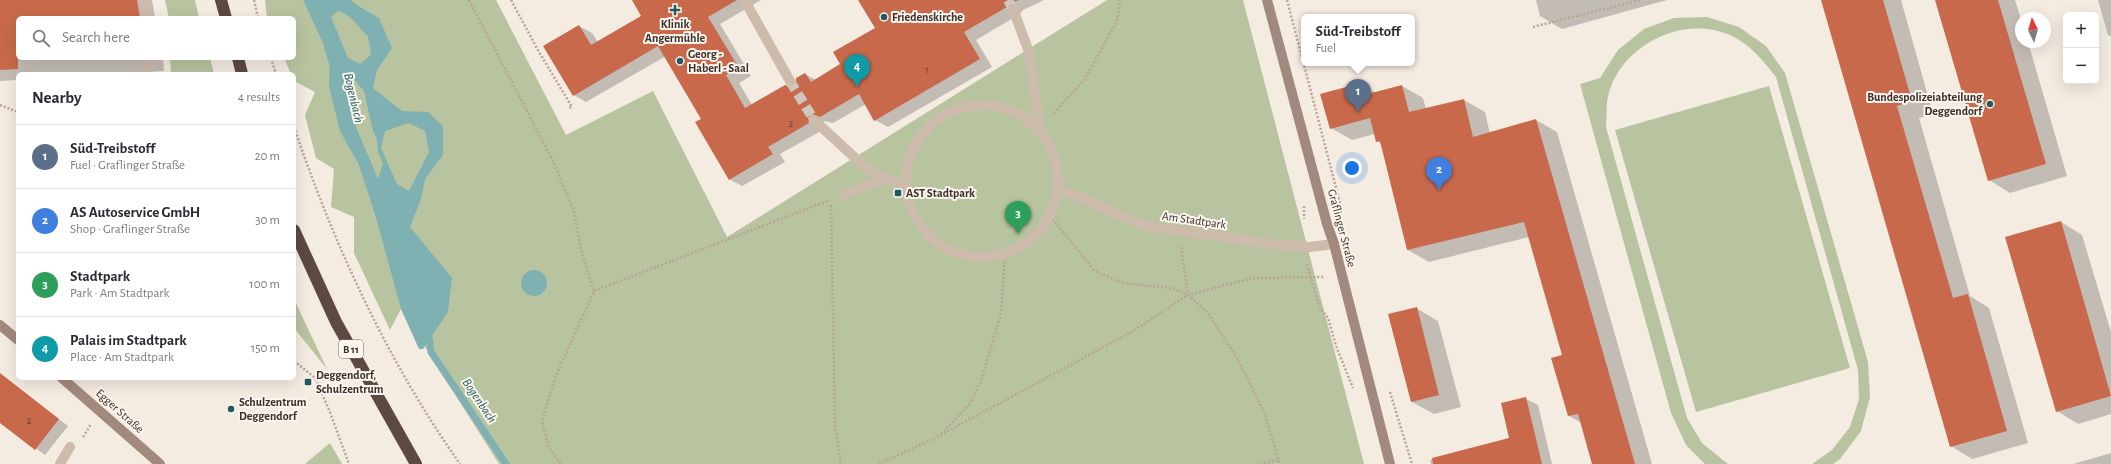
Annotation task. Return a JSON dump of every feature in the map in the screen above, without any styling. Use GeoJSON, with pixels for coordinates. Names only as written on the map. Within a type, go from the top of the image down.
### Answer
{"type":"FeatureCollection","features":[{"type":"Feature","properties":{"kind":"highway"},"geometry":{"type":"LineString","coordinates":[[221,0],[225,16]]}},
{"type":"Feature","properties":{"kind":"highway"},"geometry":{"type":"LineString","coordinates":[[238,60],[242,72]]}},
{"type":"Feature","properties":{"kind":"highway","name":"B 11"},"geometry":{"type":"LineString","coordinates":[[296,234],[336,322],[416,464]]}},
{"type":"Feature","properties":{"kind":"street"},"geometry":{"type":"LineString","coordinates":[[144,0],[147,16]]}},
{"type":"Feature","properties":{"kind":"street","name":"Graflinger Straße"},"geometry":{"type":"LineString","coordinates":[[1267,0],[1327,224],[1334,244],[1390,464]]}},
{"type":"Feature","properties":{"kind":"street"},"geometry":{"type":"LineString","coordinates":[[745,1],[790,81]]}},
{"type":"Feature","properties":{"kind":"street"},"geometry":{"type":"LineString","coordinates":[[1013,9],[1029,52],[1040,130]]}},
{"type":"Feature","properties":{"kind":"street"},"geometry":{"type":"LineString","coordinates":[[146,72],[153,63],[152,60]]}},
{"type":"Feature","properties":{"kind":"street"},"geometry":{"type":"LineString","coordinates":[[992,104],[1018,113],[1040,130],[1051,148],[1058,167],[1058,188],[1050,216],[1038,233],[1023,246],[1005,254],[978,258],[951,251],[928,236],[912,214],[905,187],[907,160],[920,135],[939,116],[965,106],[992,104]]}},
{"type":"Feature","properties":{"kind":"street"},"geometry":{"type":"LineString","coordinates":[[814,120],[866,168],[905,187]]}},
{"type":"Feature","properties":{"kind":"street"},"geometry":{"type":"LineString","coordinates":[[844,195],[885,178]]}},
{"type":"Feature","properties":{"kind":"street","name":"Am Stadtpark"},"geometry":{"type":"LineString","coordinates":[[1058,188],[1145,226],[1178,232],[1279,245],[1310,246],[1334,244]]}},
{"type":"Feature","properties":{"kind":"street"},"geometry":{"type":"LineString","coordinates":[[0,325],[16,338]]}},
{"type":"Feature","properties":{"kind":"street","name":"Egger Straße"},"geometry":{"type":"LineString","coordinates":[[64,380],[160,464]]}},
{"type":"Feature","properties":{"kind":"street"},"geometry":{"type":"LineString","coordinates":[[60,464],[70,447]]}},
{"type":"Feature","properties":{"kind":"path"},"geometry":{"type":"LineString","coordinates":[[254,0],[258,16]]}},
{"type":"Feature","properties":{"kind":"path"},"geometry":{"type":"LineString","coordinates":[[470,0],[554,161],[574,211],[581,250],[594,291],[555,378],[542,421],[548,446],[561,464]]}},
{"type":"Feature","properties":{"kind":"path"},"geometry":{"type":"LineString","coordinates":[[511,0],[539,52],[572,107],[568,108]]}},
{"type":"Feature","properties":{"kind":"path"},"geometry":{"type":"LineString","coordinates":[[1040,130],[1084,80],[1117,21],[1120,0]]}},
{"type":"Feature","properties":{"kind":"path"},"geometry":{"type":"LineString","coordinates":[[1533,27],[1640,0]]}},
{"type":"Feature","properties":{"kind":"path"},"geometry":{"type":"LineString","coordinates":[[272,60],[275,72]]}},
{"type":"Feature","properties":{"kind":"path"},"geometry":{"type":"LineString","coordinates":[[0,105],[16,111]]}},
{"type":"Feature","properties":{"kind":"path"},"geometry":{"type":"LineString","coordinates":[[296,133],[306,162],[359,291],[429,421],[460,464]]}},
{"type":"Feature","properties":{"kind":"path"},"geometry":{"type":"LineString","coordinates":[[594,291],[844,195]]}},
{"type":"Feature","properties":{"kind":"path"},"geometry":{"type":"LineString","coordinates":[[830,200],[835,425],[841,464]]}},
{"type":"Feature","properties":{"kind":"path"},"geometry":{"type":"LineString","coordinates":[[1050,216],[1095,271],[1123,283],[1172,288],[1188,296],[1208,312],[1237,358],[1264,412],[1280,464]]}},
{"type":"Feature","properties":{"kind":"path"},"geometry":{"type":"LineString","coordinates":[[1178,232],[1188,296]]}},
{"type":"Feature","properties":{"kind":"path"},"geometry":{"type":"LineString","coordinates":[[939,436],[969,405],[981,381],[1001,313],[1005,254]]}},
{"type":"Feature","properties":{"kind":"path"},"geometry":{"type":"LineString","coordinates":[[1307,264],[1319,306],[1328,318],[1336,346],[1356,394]]}},
{"type":"Feature","properties":{"kind":"path"},"geometry":{"type":"LineString","coordinates":[[879,464],[939,436],[1133,331],[1188,296],[1253,278],[1310,278],[1342,276]]}},
{"type":"Feature","properties":{"kind":"path"},"geometry":{"type":"LineString","coordinates":[[296,363],[315,378],[330,412],[349,464]]}},
{"type":"Feature","properties":{"kind":"path"},"geometry":{"type":"LineString","coordinates":[[81,442],[92,422],[102,412]]}},
{"type":"Feature","properties":{"kind":"path"},"geometry":{"type":"LineString","coordinates":[[1260,464],[1278,460]]}},
{"type":"Feature","properties":{"kind":"green space"},"geometry":{"type":"Polygon","coordinates":[[[165,0],[195,0],[199,16],[169,16],[165,0]]]}},
{"type":"Feature","properties":{"kind":"green space"},"geometry":{"type":"Polygon","coordinates":[[[265,0],[496,0],[566,135],[653,91],[727,237],[1107,0],[1243,0],[1364,464],[499,464],[401,309],[390,330],[354,253],[354,217],[331,207],[334,169],[316,158],[305,115],[315,92],[296,82],[296,72],[290,72],[285,60],[296,60],[296,16],[267,16],[265,0]]]}},
{"type":"Feature","properties":{"kind":"green space"},"geometry":{"type":"Polygon","coordinates":[[[1707,17],[1739,27],[1766,46],[1785,73],[1868,362],[1870,397],[1861,431],[1840,459],[1833,464],[1812,464],[1832,450],[1850,427],[1859,399],[1858,370],[1776,77],[1756,54],[1739,40],[1732,36],[1713,30],[1694,28],[1675,31],[1656,38],[1640,49],[1626,62],[1615,78],[1607,100],[1606,127],[1687,418],[1702,443],[1728,464],[1705,464],[1686,445],[1671,413],[1580,84],[1600,78],[1618,50],[1644,29],[1674,18],[1707,17]]]}},
{"type":"Feature","properties":{"kind":"green space"},"geometry":{"type":"Polygon","coordinates":[[[170,60],[210,60],[214,72],[171,72],[170,60]]]}},
{"type":"Feature","properties":{"kind":"green space"},"geometry":{"type":"Polygon","coordinates":[[[1769,86],[1850,368],[1696,412],[1615,130],[1769,86]]]}},
{"type":"Feature","properties":{"kind":"green space"},"geometry":{"type":"Polygon","coordinates":[[[296,303],[327,369],[296,330],[296,303]]]}},
{"type":"Feature","properties":{"kind":"green space"},"geometry":{"type":"Polygon","coordinates":[[[330,443],[342,464],[305,464],[330,443]]]}},
{"type":"Feature","properties":{"kind":"water"},"geometry":{"type":"Polygon","coordinates":[[[303,0],[351,0],[355,4],[379,18],[392,48],[377,70],[373,88],[402,111],[428,112],[443,126],[443,155],[425,179],[421,199],[410,227],[452,278],[448,312],[423,349],[419,349],[401,309],[377,221],[359,165],[340,131],[329,86],[330,58],[303,0]],[[338,11],[331,17],[348,58],[360,64],[371,55],[368,36],[352,19],[344,13],[338,11]],[[350,75],[347,79],[354,122],[378,179],[383,163],[378,152],[377,140],[373,131],[364,91],[350,75]],[[409,123],[385,131],[381,148],[397,184],[409,191],[429,152],[425,131],[409,123]]]}},
{"type":"Feature","properties":{"kind":"water"},"geometry":{"type":"Polygon","coordinates":[[[534,270],[543,274],[547,283],[543,292],[534,296],[525,292],[521,283],[525,274],[534,270]]]}},
{"type":"Feature","properties":{"kind":"building"},"geometry":{"type":"Polygon","coordinates":[[[0,0],[137,0],[140,16],[16,16],[16,60],[18,60],[18,69],[0,70],[0,0]]]}},
{"type":"Feature","properties":{"kind":"building"},"geometry":{"type":"Polygon","coordinates":[[[632,0],[737,0],[708,17],[739,68],[726,75],[745,108],[785,85],[790,87],[794,86],[796,78],[805,73],[811,82],[840,64],[833,52],[875,28],[858,0],[1019,0],[1010,3],[1007,7],[964,32],[980,59],[874,121],[859,94],[820,117],[812,114],[808,118],[809,123],[768,147],[773,154],[729,180],[695,122],[701,119],[658,46],[573,96],[543,46],[579,25],[591,45],[641,16],[632,0]]]}},
{"type":"Feature","properties":{"kind":"building"},"geometry":{"type":"Polygon","coordinates":[[[1821,0],[1883,0],[1912,101],[1897,106],[1953,298],[1968,294],[2007,431],[1950,447],[1821,0]]]}},
{"type":"Feature","properties":{"kind":"building"},"geometry":{"type":"Polygon","coordinates":[[[1935,0],[1998,0],[2046,164],[1988,181],[1935,0]]]}},
{"type":"Feature","properties":{"kind":"building"},"geometry":{"type":"Polygon","coordinates":[[[1361,83],[1364,95],[1402,85],[1409,112],[1464,99],[1473,137],[1536,119],[1635,464],[1592,464],[1578,414],[1568,416],[1551,358],[1562,355],[1524,222],[1407,250],[1380,141],[1376,142],[1370,118],[1330,129],[1320,94],[1361,83]]]}},
{"type":"Feature","properties":{"kind":"building"},"geometry":{"type":"Polygon","coordinates":[[[2061,221],[2111,396],[2056,412],[2005,237],[2061,221]]]}},
{"type":"Feature","properties":{"kind":"building"},"geometry":{"type":"Polygon","coordinates":[[[1417,307],[1439,395],[1411,402],[1388,314],[1417,307]]]}},
{"type":"Feature","properties":{"kind":"building"},"geometry":{"type":"Polygon","coordinates":[[[0,373],[59,419],[35,450],[0,423],[0,373]]]}},
{"type":"Feature","properties":{"kind":"building"},"geometry":{"type":"Polygon","coordinates":[[[1526,397],[1542,464],[1433,464],[1432,458],[1509,438],[1501,403],[1526,397]]]}},
{"type":"Feature","properties":{"kind":"waterway","name":"Bogenbach"},"geometry":{"type":"LineString","coordinates":[[327,45],[334,68]]}},
{"type":"Feature","properties":{"kind":"waterway","name":"Bogenbach"},"geometry":{"type":"LineString","coordinates":[[428,331],[431,352],[506,464]]}},
{"type":"Feature","properties":{"kind":"tunnel"},"geometry":{"type":"LineString","coordinates":[[1008,0],[1013,9]]}},
{"type":"Feature","properties":{"kind":"tunnel"},"geometry":{"type":"LineString","coordinates":[[790,81],[814,120]]}},
{"type":"Feature","properties":{"kind":"place","name":"Klinik Angermühle"},"geometry":{"type":"Point","coordinates":[675,10]}},
{"type":"Feature","properties":{"kind":"place","name":"Friedenskirche"},"geometry":{"type":"Point","coordinates":[884,17]}},
{"type":"Feature","properties":{"kind":"place","name":"Georg - Haberl - Saal"},"geometry":{"type":"Point","coordinates":[680,61]}},
{"type":"Feature","properties":{"kind":"place","name":"Palais im Stadtpark"},"geometry":{"type":"Point","coordinates":[857,87]}},
{"type":"Feature","properties":{"kind":"place","name":"Bundespolizeiabteilung Deggendorf"},"geometry":{"type":"Point","coordinates":[1990,104]}},
{"type":"Feature","properties":{"kind":"place","name":"Süd-Treibstoff"},"geometry":{"type":"Point","coordinates":[1358,112]}},
{"type":"Feature","properties":{"kind":"place","name":"AS Autoservice GmbH"},"geometry":{"type":"Point","coordinates":[1439,190]}},
{"type":"Feature","properties":{"kind":"place","name":"AST Stadtpark"},"geometry":{"type":"Point","coordinates":[898,193]}},
{"type":"Feature","properties":{"kind":"place","name":"Stadtpark"},"geometry":{"type":"Point","coordinates":[1018,234]}},
{"type":"Feature","properties":{"kind":"place","name":"Deggendorf, Schulzentrum"},"geometry":{"type":"Point","coordinates":[308,382]}},
{"type":"Feature","properties":{"kind":"place","name":"Schulzentrum Deggendorf"},"geometry":{"type":"Point","coordinates":[231,409]}}]}
